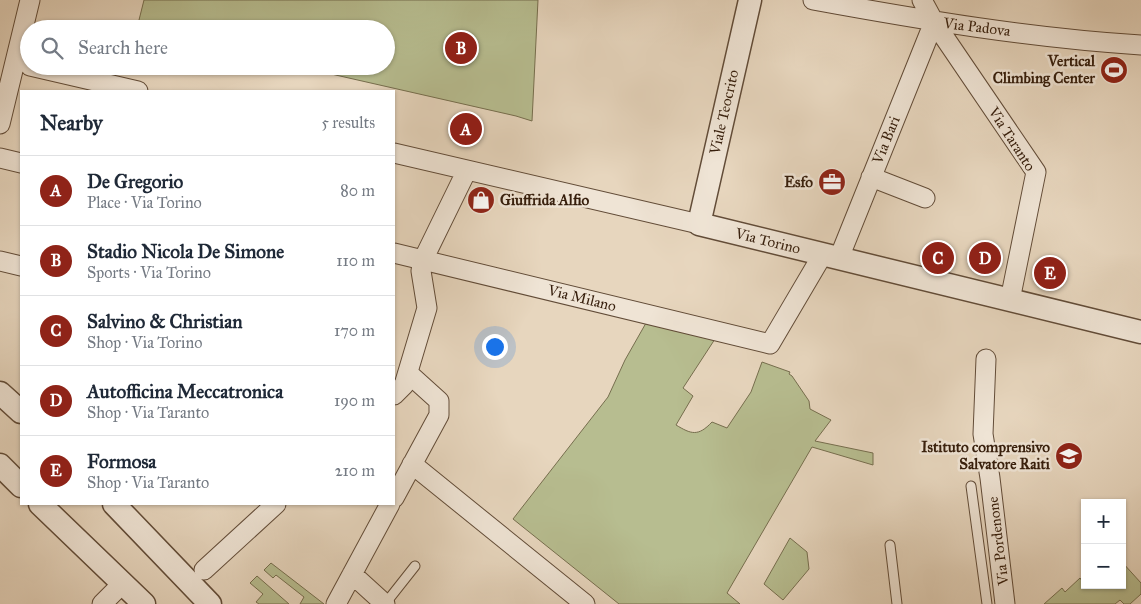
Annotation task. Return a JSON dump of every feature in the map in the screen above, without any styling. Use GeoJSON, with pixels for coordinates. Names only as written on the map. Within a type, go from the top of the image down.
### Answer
{"type":"FeatureCollection","features":[{"type":"Feature","properties":{"kind":"street"},"geometry":{"type":"LineString","coordinates":[[26,20],[30,0]]}},
{"type":"Feature","properties":{"kind":"street","name":"Viale Teocrito"},"geometry":{"type":"LineString","coordinates":[[698,224],[750,0]]}},
{"type":"Feature","properties":{"kind":"street","name":"Via Padova"},"geometry":{"type":"LineString","coordinates":[[813,0],[934,22],[1141,46]]}},
{"type":"Feature","properties":{"kind":"street","name":"Via Taranto"},"geometry":{"type":"LineString","coordinates":[[922,0],[934,22],[1036,172],[1010,300]]}},
{"type":"Feature","properties":{"kind":"street","name":"Via Bari"},"geometry":{"type":"LineString","coordinates":[[770,344],[831,256],[871,177],[934,22]]}},
{"type":"Feature","properties":{"kind":"street"},"geometry":{"type":"LineString","coordinates":[[0,124],[18,63]]}},
{"type":"Feature","properties":{"kind":"street"},"geometry":{"type":"LineString","coordinates":[[69,75],[134,90]]}},
{"type":"Feature","properties":{"kind":"street","name":"Via Torino"},"geometry":{"type":"LineString","coordinates":[[395,153],[698,224],[1141,332]]}},
{"type":"Feature","properties":{"kind":"street"},"geometry":{"type":"LineString","coordinates":[[0,158],[20,164]]}},
{"type":"Feature","properties":{"kind":"street"},"geometry":{"type":"LineString","coordinates":[[395,394],[404,386],[427,308],[421,271],[423,260],[467,170]]}},
{"type":"Feature","properties":{"kind":"street"},"geometry":{"type":"LineString","coordinates":[[871,177],[925,198]]}},
{"type":"Feature","properties":{"kind":"street","name":"Via Milano"},"geometry":{"type":"LineString","coordinates":[[395,253],[770,344]]}},
{"type":"Feature","properties":{"kind":"street"},"geometry":{"type":"LineString","coordinates":[[0,261],[20,266]]}},
{"type":"Feature","properties":{"kind":"street","name":"Via Pordenone"},"geometry":{"type":"LineString","coordinates":[[986,358],[983,434],[1005,604]]}},
{"type":"Feature","properties":{"kind":"street"},"geometry":{"type":"LineString","coordinates":[[395,496],[439,415],[439,400],[408,373]]}},
{"type":"Feature","properties":{"kind":"street"},"geometry":{"type":"LineString","coordinates":[[0,393],[20,411]]}},
{"type":"Feature","properties":{"kind":"street"},"geometry":{"type":"LineString","coordinates":[[412,464],[585,604]]}},
{"type":"Feature","properties":{"kind":"street"},"geometry":{"type":"LineString","coordinates":[[0,466],[20,485]]}},
{"type":"Feature","properties":{"kind":"street"},"geometry":{"type":"LineString","coordinates":[[41,505],[144,604]]}},
{"type":"Feature","properties":{"kind":"street"},"geometry":{"type":"LineString","coordinates":[[115,505],[210,604]]}},
{"type":"Feature","properties":{"kind":"street"},"geometry":{"type":"LineString","coordinates":[[204,570],[275,505]]}},
{"type":"Feature","properties":{"kind":"street"},"geometry":{"type":"LineString","coordinates":[[336,604],[389,505]]}},
{"type":"Feature","properties":{"kind":"street"},"geometry":{"type":"LineString","coordinates":[[352,574],[385,604]]}},
{"type":"Feature","properties":{"kind":"street"},"geometry":{"type":"LineString","coordinates":[[102,604],[123,583]]}},
{"type":"Feature","properties":{"kind":"lane"},"geometry":{"type":"LineString","coordinates":[[971,486],[987,604]]}},
{"type":"Feature","properties":{"kind":"lane"},"geometry":{"type":"LineString","coordinates":[[890,545],[897,604]]}},
{"type":"Feature","properties":{"kind":"lane"},"geometry":{"type":"LineString","coordinates":[[385,604],[415,566]]}},
{"type":"Feature","properties":{"kind":"green space"},"geometry":{"type":"Polygon","coordinates":[[[144,0],[538,0],[532,121],[336,75],[395,75],[395,20],[139,20],[144,0]]]}},
{"type":"Feature","properties":{"kind":"green space"},"geometry":{"type":"Polygon","coordinates":[[[646,323],[715,339],[683,388],[693,396],[676,425],[681,428],[690,432],[698,432],[712,422],[727,428],[751,392],[762,362],[790,372],[789,374],[809,401],[810,409],[831,420],[815,441],[873,453],[873,465],[812,447],[727,593],[740,604],[619,604],[513,519],[608,397],[625,360],[646,323]]]}},
{"type":"Feature","properties":{"kind":"green space"},"geometry":{"type":"Polygon","coordinates":[[[790,538],[807,552],[809,569],[783,600],[764,584],[790,538]]]}},
{"type":"Feature","properties":{"kind":"green space"},"geometry":{"type":"Polygon","coordinates":[[[271,563],[324,604],[300,604],[304,597],[276,575],[273,578],[264,570],[271,563]]]}},
{"type":"Feature","properties":{"kind":"green space"},"geometry":{"type":"Polygon","coordinates":[[[1126,566],[1141,583],[1141,594],[1130,604],[1124,604],[1120,600],[1115,604],[1044,604],[1062,588],[1065,592],[1080,578],[1081,589],[1126,589],[1126,566]]]}},
{"type":"Feature","properties":{"kind":"green space"},"geometry":{"type":"Polygon","coordinates":[[[257,576],[289,604],[259,604],[256,602],[263,594],[250,583],[257,576]]]}},
{"type":"Feature","properties":{"kind":"place","name":"Stadio Nicola De Simone"},"geometry":{"type":"Point","coordinates":[461,48]}},
{"type":"Feature","properties":{"kind":"place","name":"Vertical Climbing Center"},"geometry":{"type":"Point","coordinates":[1114,70]}},
{"type":"Feature","properties":{"kind":"place","name":"De Gregorio"},"geometry":{"type":"Point","coordinates":[466,129]}},
{"type":"Feature","properties":{"kind":"place","name":"Esfo"},"geometry":{"type":"Point","coordinates":[832,182]}},
{"type":"Feature","properties":{"kind":"place","name":"Giuffrida Alfio"},"geometry":{"type":"Point","coordinates":[481,200]}},
{"type":"Feature","properties":{"kind":"place","name":"Salvino & Christian"},"geometry":{"type":"Point","coordinates":[938,258]}},
{"type":"Feature","properties":{"kind":"place","name":"Autofficina Meccatronica"},"geometry":{"type":"Point","coordinates":[985,258]}},
{"type":"Feature","properties":{"kind":"place","name":"Formosa"},"geometry":{"type":"Point","coordinates":[1050,273]}},
{"type":"Feature","properties":{"kind":"place","name":"Istituto comprensivo Salvatore Raiti"},"geometry":{"type":"Point","coordinates":[1069,456]}}]}
